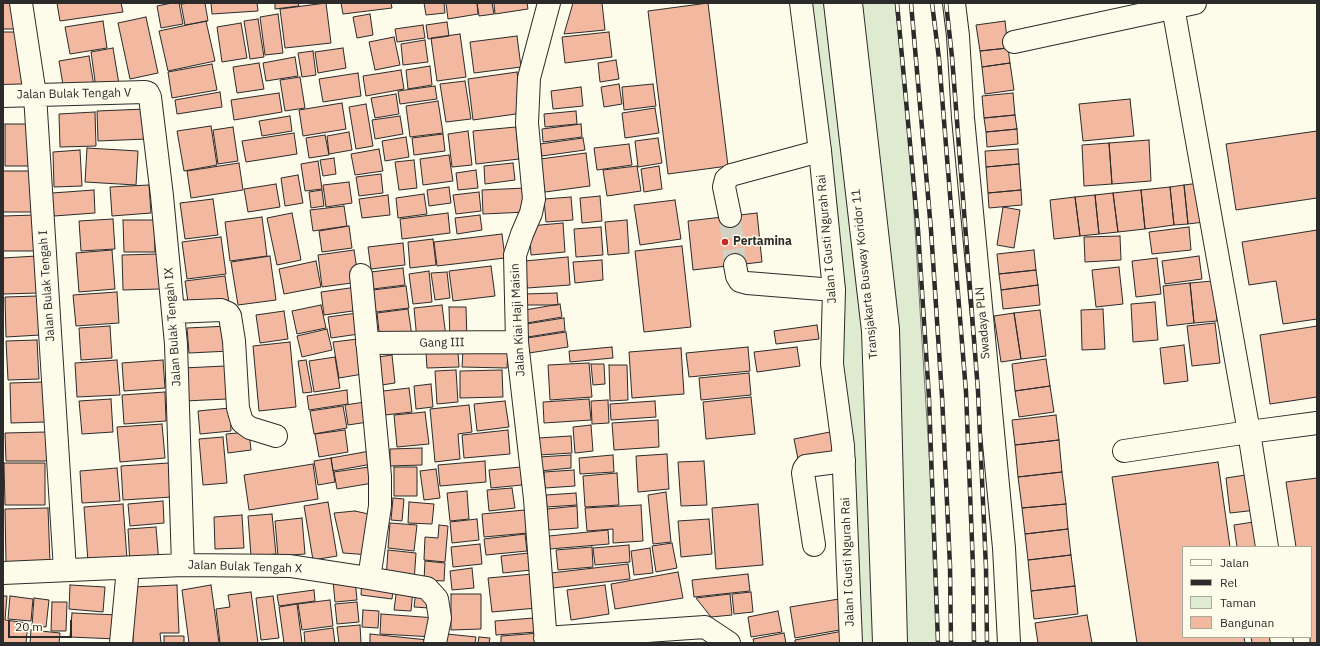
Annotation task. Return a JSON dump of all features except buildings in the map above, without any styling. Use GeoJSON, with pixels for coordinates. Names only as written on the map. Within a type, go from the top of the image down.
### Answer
{"type":"FeatureCollection","features":[{"type":"Feature","properties":{"kind":"street","name":"Jalan Bulak Tengah I"},"geometry":{"type":"LineString","coordinates":[[21,3],[35,95],[65,570]]}},
{"type":"Feature","properties":{"kind":"street","name":"Jalan Kiai Haji Maisin"},"geometry":{"type":"LineString","coordinates":[[546,641],[535,499],[517,342],[515,255],[522,234],[532,213],[534,199],[528,123],[530,78],[549,3]]}},
{"type":"Feature","properties":{"kind":"street","name":"Jalan I Gusti Ngurah Rai"},"geometry":{"type":"LineString","coordinates":[[801,3],[820,150],[834,290],[832,364],[844,461],[851,643]]}},
{"type":"Feature","properties":{"kind":"street","name":"Transjakarta Busway Koridor 11"},"geometry":{"type":"LineString","coordinates":[[835,3],[873,331],[884,643]]}},
{"type":"Feature","properties":{"kind":"street"},"geometry":{"type":"LineString","coordinates":[[851,3],[888,329],[896,643]]}},
{"type":"Feature","properties":{"kind":"street","name":"Swadaya PLN"},"geometry":{"type":"LineString","coordinates":[[954,3],[958,36],[963,118],[1004,548],[1009,643]]}},
{"type":"Feature","properties":{"kind":"street"},"geometry":{"type":"LineString","coordinates":[[1014,42],[1195,3]]}},
{"type":"Feature","properties":{"kind":"street"},"geometry":{"type":"LineString","coordinates":[[1173,7],[1267,546]]}},
{"type":"Feature","properties":{"kind":"street","name":"Jalan Bulak Tengah V"},"geometry":{"type":"LineString","coordinates":[[3,96],[145,92]]}},
{"type":"Feature","properties":{"kind":"street","name":"Jalan Bulak Tengah IX"},"geometry":{"type":"LineString","coordinates":[[145,92],[150,97],[176,344],[183,565]]}},
{"type":"Feature","properties":{"kind":"street"},"geometry":{"type":"LineString","coordinates":[[730,216],[724,187],[726,179],[731,175],[820,150]]}},
{"type":"Feature","properties":{"kind":"street"},"geometry":{"type":"LineString","coordinates":[[736,266],[737,276],[740,281],[747,283],[834,290]]}},
{"type":"Feature","properties":{"kind":"street"},"geometry":{"type":"LineString","coordinates":[[361,275],[380,476],[380,506],[370,572],[362,577]]}},
{"type":"Feature","properties":{"kind":"street"},"geometry":{"type":"LineString","coordinates":[[173,312],[221,310],[228,313],[230,316],[234,341],[238,408],[242,422],[250,428],[276,436]]}},
{"type":"Feature","properties":{"kind":"street","name":"Gang III"},"geometry":{"type":"LineString","coordinates":[[367,343],[517,342]]}},
{"type":"Feature","properties":{"kind":"street"},"geometry":{"type":"LineString","coordinates":[[1124,451],[1317,423]]}},
{"type":"Feature","properties":{"kind":"street"},"geometry":{"type":"LineString","coordinates":[[814,545],[803,473],[804,469],[806,466],[844,461]]}},
{"type":"Feature","properties":{"kind":"street","name":"Jalan Bulak Tengah X"},"geometry":{"type":"LineString","coordinates":[[3,573],[183,565],[290,566],[362,577],[427,588],[437,599],[440,618],[435,643]]}},
{"type":"Feature","properties":{"kind":"street"},"geometry":{"type":"LineString","coordinates":[[121,643],[128,568]]}},
{"type":"Feature","properties":{"kind":"street"},"geometry":{"type":"LineString","coordinates":[[546,641],[705,627],[729,643]]}},
{"type":"Feature","properties":{"kind":"green space"},"geometry":{"type":"Polygon","coordinates":[[[801,3],[835,3],[873,331],[884,643],[851,643],[801,3]]]}},
{"type":"Feature","properties":{"kind":"green space"},"geometry":{"type":"Polygon","coordinates":[[[851,3],[895,3],[909,132],[935,550],[937,643],[896,643],[851,3]]]}},
{"type":"Feature","properties":{"kind":"tunnel"},"geometry":{"type":"LineString","coordinates":[[730,216],[735,265]]}},
{"type":"Feature","properties":{"kind":"railway"},"geometry":{"type":"LineString","coordinates":[[897,3],[918,230],[929,398],[938,643]]}},
{"type":"Feature","properties":{"kind":"railway"},"geometry":{"type":"LineString","coordinates":[[911,3],[931,230],[942,396],[950,566],[951,643]]}},
{"type":"Feature","properties":{"kind":"railway"},"geometry":{"type":"LineString","coordinates":[[932,3],[939,59],[966,392],[973,567],[974,643]]}},
{"type":"Feature","properties":{"kind":"railway"},"geometry":{"type":"LineString","coordinates":[[946,3],[952,57],[978,391],[986,568],[987,643]]}},
{"type":"Feature","properties":{"kind":"place","name":"Pertamina"},"geometry":{"type":"Point","coordinates":[725,242]}}]}
